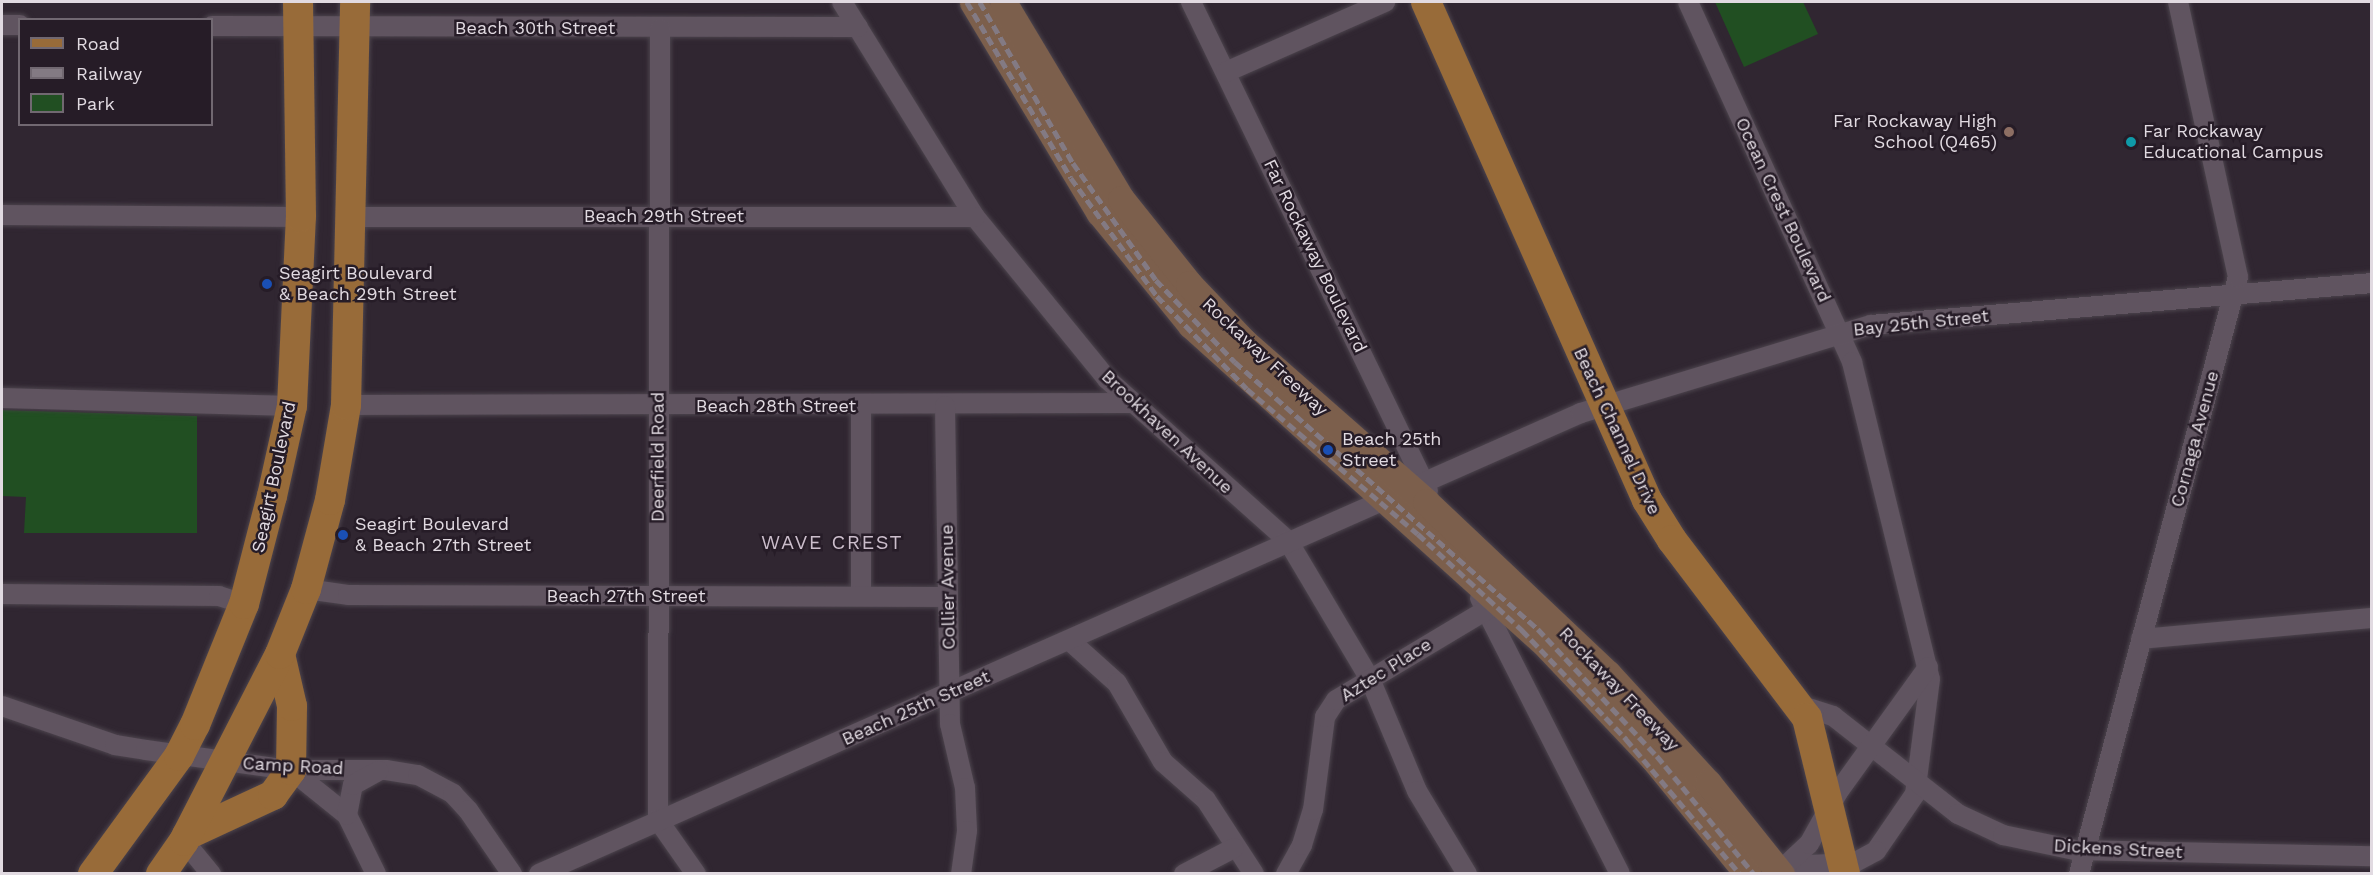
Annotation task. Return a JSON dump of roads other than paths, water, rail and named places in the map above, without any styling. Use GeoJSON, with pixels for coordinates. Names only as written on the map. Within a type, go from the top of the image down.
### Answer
{"type":"FeatureCollection","features":[{"type":"Feature","properties":{"kind":"main road","name":"Beach Channel Drive"},"geometry":{"type":"LineString","coordinates":[[1426,2],[1605,406],[1662,526],[1799,705],[1813,734],[1827,811],[1843,869]]}},
{"type":"Feature","properties":{"kind":"main road","name":"Seagirt Boulevard"},"geometry":{"type":"LineString","coordinates":[[93,873],[179,756],[244,604],[292,406],[301,217],[298,14]]}},
{"type":"Feature","properties":{"kind":"main road"},"geometry":{"type":"LineString","coordinates":[[161,873],[186,838],[227,763],[280,654],[306,588],[330,500],[346,405],[355,15]]}},
{"type":"Feature","properties":{"kind":"main road"},"geometry":{"type":"LineString","coordinates":[[186,838],[273,795],[291,770],[292,706],[280,654]]}},
{"type":"Feature","properties":{"kind":"street","name":"Brookhaven Avenue"},"geometry":{"type":"LineString","coordinates":[[842,2],[975,217],[1107,379],[1288,542],[1370,679],[1417,790],[1467,873]]}},
{"type":"Feature","properties":{"kind":"street","name":"Rockaway Freeway"},"geometry":{"type":"LineString","coordinates":[[973,2],[1073,171],[1142,270],[1213,348],[1467,573],[1492,605],[1653,758],[1748,873]]}},
{"type":"Feature","properties":{"kind":"street","name":"Rockaway Freeway"},"geometry":{"type":"LineString","coordinates":[[1003,2],[1107,178],[1169,261],[1243,341],[1417,484],[1436,512],[1645,712],[1781,871]]}},
{"type":"Feature","properties":{"kind":"street","name":"Far Rockaway Boulevard"},"geometry":{"type":"LineString","coordinates":[[1191,2],[1226,72],[1417,484]]}},
{"type":"Feature","properties":{"kind":"street"},"geometry":{"type":"LineString","coordinates":[[1226,72],[1385,2]]}},
{"type":"Feature","properties":{"kind":"street","name":"Ocean Crest Boulevard"},"geometry":{"type":"LineString","coordinates":[[1688,2],[1852,362],[1928,667],[1929,700],[1918,783],[1909,807],[1876,851],[1859,862],[1843,869],[1781,871]]}},
{"type":"Feature","properties":{"kind":"street","name":"Cornaga Avenue"},"geometry":{"type":"LineString","coordinates":[[2079,873],[2140,639],[2235,295],[2238,264],[2178,2]]}},
{"type":"Feature","properties":{"kind":"street","name":"Beach 30th Street"},"geometry":{"type":"LineString","coordinates":[[213,26],[298,14],[660,29],[858,27]]}},
{"type":"Feature","properties":{"kind":"street"},"geometry":{"type":"LineString","coordinates":[[2,25],[18,25]]}},
{"type":"Feature","properties":{"kind":"street","name":"Deerfield Road"},"geometry":{"type":"LineString","coordinates":[[658,820],[660,29]]}},
{"type":"Feature","properties":{"kind":"street"},"geometry":{"type":"LineString","coordinates":[[2,215],[301,217]]}},
{"type":"Feature","properties":{"kind":"street","name":"Beach 29th Street"},"geometry":{"type":"LineString","coordinates":[[352,217],[975,217]]}},
{"type":"Feature","properties":{"kind":"street","name":"Bay 25th Street"},"geometry":{"type":"LineString","coordinates":[[1417,484],[1605,406],[1839,333],[1871,326],[2372,283]]}},
{"type":"Feature","properties":{"kind":"street"},"geometry":{"type":"LineString","coordinates":[[2,398],[292,406]]}},
{"type":"Feature","properties":{"kind":"street","name":"Beach 28th Street"},"geometry":{"type":"LineString","coordinates":[[346,405],[945,406],[1133,403]]}},
{"type":"Feature","properties":{"kind":"street"},"geometry":{"type":"LineString","coordinates":[[861,406],[861,595]]}},
{"type":"Feature","properties":{"kind":"street","name":"Collier Avenue"},"geometry":{"type":"LineString","coordinates":[[945,406],[946,597],[952,742],[965,788],[967,831],[961,873]]}},
{"type":"Feature","properties":{"kind":"street","name":"Beach 25th Street"},"geometry":{"type":"LineString","coordinates":[[539,873],[951,693],[1417,484]]}},
{"type":"Feature","properties":{"kind":"street","name":"Beach 27th Street"},"geometry":{"type":"LineString","coordinates":[[306,588],[348,595],[946,597]]}},
{"type":"Feature","properties":{"kind":"street"},"geometry":{"type":"LineString","coordinates":[[2,594],[219,596],[244,604]]}},
{"type":"Feature","properties":{"kind":"street"},"geometry":{"type":"LineString","coordinates":[[1492,605],[1620,873]]}},
{"type":"Feature","properties":{"kind":"street","name":"Aztec Place"},"geometry":{"type":"LineString","coordinates":[[1286,873],[1302,845],[1313,810],[1325,717],[1336,700],[1492,605]]}},
{"type":"Feature","properties":{"kind":"street"},"geometry":{"type":"LineString","coordinates":[[2140,639],[2372,618]]}},
{"type":"Feature","properties":{"kind":"street"},"geometry":{"type":"LineString","coordinates":[[1069,640],[1117,683],[1163,762],[1206,800],[1234,848],[1254,873]]}},
{"type":"Feature","properties":{"kind":"street"},"geometry":{"type":"LineString","coordinates":[[1781,871],[1809,844],[1827,811],[1928,667]]}},
{"type":"Feature","properties":{"kind":"street","name":"Dickens Street"},"geometry":{"type":"LineString","coordinates":[[1799,705],[1833,716],[1963,818],[1991,831],[2056,848],[2085,850],[2372,856]]}},
{"type":"Feature","properties":{"kind":"street","name":"Camp Road"},"geometry":{"type":"LineString","coordinates":[[2,706],[115,745],[179,756],[291,770],[386,770],[418,776],[453,794],[498,850],[512,873]]}},
{"type":"Feature","properties":{"kind":"street"},"geometry":{"type":"LineString","coordinates":[[291,770],[347,815],[376,873]]}},
{"type":"Feature","properties":{"kind":"street"},"geometry":{"type":"LineString","coordinates":[[347,815],[353,785],[367,775],[386,770]]}},
{"type":"Feature","properties":{"kind":"street"},"geometry":{"type":"LineString","coordinates":[[658,820],[696,873]]}},
{"type":"Feature","properties":{"kind":"street"},"geometry":{"type":"LineString","coordinates":[[186,838],[211,873]]}},
{"type":"Feature","properties":{"kind":"street"},"geometry":{"type":"LineString","coordinates":[[1184,873],[1234,848]]}},
{"type":"Feature","properties":{"kind":"railway"},"geometry":{"type":"LineString","coordinates":[[967,2],[1071,178],[1157,296],[1247,389],[1418,534],[1522,630],[1626,739],[1740,874]]}},
{"type":"Feature","properties":{"kind":"railway"},"geometry":{"type":"LineString","coordinates":[[980,2],[1073,163],[1156,280],[1235,362],[1538,629],[1657,756],[1754,874]]}},
{"type":"Feature","properties":{"kind":"place","name":"Far Rockaway High School (Q465)"},"geometry":{"type":"Point","coordinates":[2009,132]}},
{"type":"Feature","properties":{"kind":"place","name":"Far Rockaway Educational Campus"},"geometry":{"type":"Point","coordinates":[2131,142]}},
{"type":"Feature","properties":{"kind":"place","name":"Seagirt Boulevard & Beach 29th Street"},"geometry":{"type":"Point","coordinates":[267,284]}},
{"type":"Feature","properties":{"kind":"place","name":"Beach 25th Street"},"geometry":{"type":"Point","coordinates":[1328,450]}},
{"type":"Feature","properties":{"kind":"place","name":"Seagirt Boulevard & Beach 27th Street"},"geometry":{"type":"Point","coordinates":[343,535]}},
{"type":"Feature","properties":{"kind":"district","name":"WAVE CREST"},"geometry":{"type":"Point","coordinates":[832,542]}}]}
